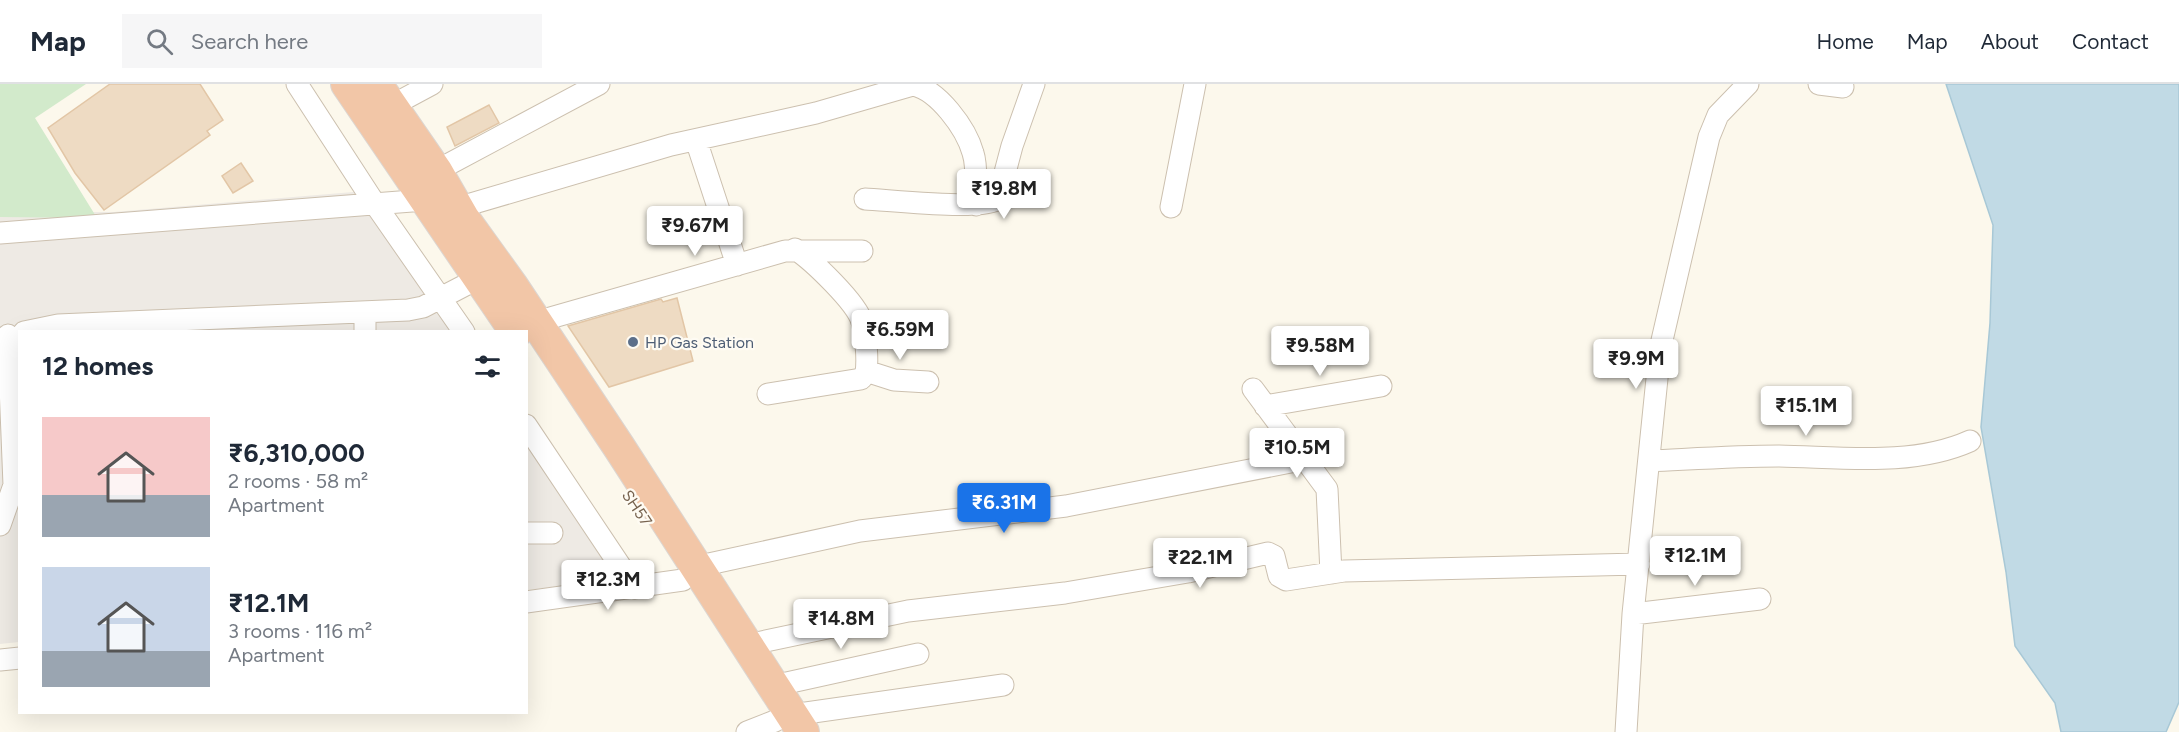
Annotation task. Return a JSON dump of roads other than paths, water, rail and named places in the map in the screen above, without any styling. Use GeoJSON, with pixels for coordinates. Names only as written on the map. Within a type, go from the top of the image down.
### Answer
{"type":"FeatureCollection","features":[{"type":"Feature","properties":{"kind":"highway"},"geometry":{"type":"LineString","coordinates":[[347,84],[425,200],[495,288],[523,330]]}},
{"type":"Feature","properties":{"kind":"highway"},"geometry":{"type":"LineString","coordinates":[[383,95],[436,171],[457,208],[495,288]]}},
{"type":"Feature","properties":{"kind":"highway"},"geometry":{"type":"LineString","coordinates":[[528,337],[689,573],[780,726]]}},
{"type":"Feature","properties":{"kind":"highway"},"geometry":{"type":"LineString","coordinates":[[689,573],[747,645],[773,686],[780,726]]}},
{"type":"Feature","properties":{"kind":"street"},"geometry":{"type":"LineString","coordinates":[[297,84],[375,204],[463,330]]}},
{"type":"Feature","properties":{"kind":"street"},"geometry":{"type":"LineString","coordinates":[[383,95],[432,84]]}},
{"type":"Feature","properties":{"kind":"street"},"geometry":{"type":"LineString","coordinates":[[436,171],[599,84]]}},
{"type":"Feature","properties":{"kind":"street"},"geometry":{"type":"LineString","coordinates":[[865,199],[976,205],[990,204],[998,199],[1012,146],[1034,84]]}},
{"type":"Feature","properties":{"kind":"street"},"geometry":{"type":"LineString","coordinates":[[1171,207],[1196,84]]}},
{"type":"Feature","properties":{"kind":"street"},"geometry":{"type":"LineString","coordinates":[[1626,732],[1633,614],[1660,349],[1709,137],[1718,115],[1749,84]]}},
{"type":"Feature","properties":{"kind":"street"},"geometry":{"type":"LineString","coordinates":[[1819,84],[1843,87]]}},
{"type":"Feature","properties":{"kind":"street"},"geometry":{"type":"LineString","coordinates":[[457,208],[696,140],[816,113],[905,85],[924,87],[937,95],[964,134],[974,154],[976,205]]}},
{"type":"Feature","properties":{"kind":"street"},"geometry":{"type":"LineString","coordinates":[[696,140],[737,265]]}},
{"type":"Feature","properties":{"kind":"street"},"geometry":{"type":"LineString","coordinates":[[0,232],[425,200]]}},
{"type":"Feature","properties":{"kind":"street"},"geometry":{"type":"LineString","coordinates":[[768,394],[861,379],[866,371],[862,320],[843,294],[795,249]]}},
{"type":"Feature","properties":{"kind":"street"},"geometry":{"type":"LineString","coordinates":[[528,333],[737,265],[795,249],[862,251]]}},
{"type":"Feature","properties":{"kind":"street"},"geometry":{"type":"LineString","coordinates":[[33,330],[58,325],[365,322],[441,298],[495,288]]}},
{"type":"Feature","properties":{"kind":"street"},"geometry":{"type":"LineString","coordinates":[[0,525],[14,485],[13,334]]}},
{"type":"Feature","properties":{"kind":"street"},"geometry":{"type":"LineString","coordinates":[[866,371],[894,380],[928,382]]}},
{"type":"Feature","properties":{"kind":"street"},"geometry":{"type":"LineString","coordinates":[[1265,406],[1381,386]]}},
{"type":"Feature","properties":{"kind":"street"},"geometry":{"type":"LineString","coordinates":[[1253,389],[1327,489],[1331,573]]}},
{"type":"Feature","properties":{"kind":"street"},"geometry":{"type":"LineString","coordinates":[[528,428],[635,588]]}},
{"type":"Feature","properties":{"kind":"street"},"geometry":{"type":"LineString","coordinates":[[1650,461],[1753,456],[1899,457],[1952,449],[1970,441]]}},
{"type":"Feature","properties":{"kind":"street"},"geometry":{"type":"LineString","coordinates":[[528,602],[635,588],[860,531],[1066,506],[1306,459]]}},
{"type":"Feature","properties":{"kind":"street"},"geometry":{"type":"LineString","coordinates":[[528,533],[552,533]]}},
{"type":"Feature","properties":{"kind":"street"},"geometry":{"type":"LineString","coordinates":[[747,645],[908,611],[1076,591],[1188,572],[1268,553],[1274,556],[1282,579],[1331,573],[1639,564]]}},
{"type":"Feature","properties":{"kind":"street"},"geometry":{"type":"LineString","coordinates":[[1633,614],[1760,599]]}},
{"type":"Feature","properties":{"kind":"street"},"geometry":{"type":"LineString","coordinates":[[773,686],[918,654]]}},
{"type":"Feature","properties":{"kind":"street"},"geometry":{"type":"LineString","coordinates":[[0,660],[18,658]]}},
{"type":"Feature","properties":{"kind":"street"},"geometry":{"type":"LineString","coordinates":[[780,726],[1003,685]]}},
{"type":"Feature","properties":{"kind":"water"},"geometry":{"type":"Polygon","coordinates":[[[1946,84],[2179,84],[2179,702],[2166,732],[2061,732],[2055,703],[2015,646],[2006,572],[1981,427],[1990,323],[1993,225],[1946,84]]]}},
{"type":"Feature","properties":{"kind":"place","name":"HP Gas Station"},"geometry":{"type":"Point","coordinates":[633,342]}}]}
